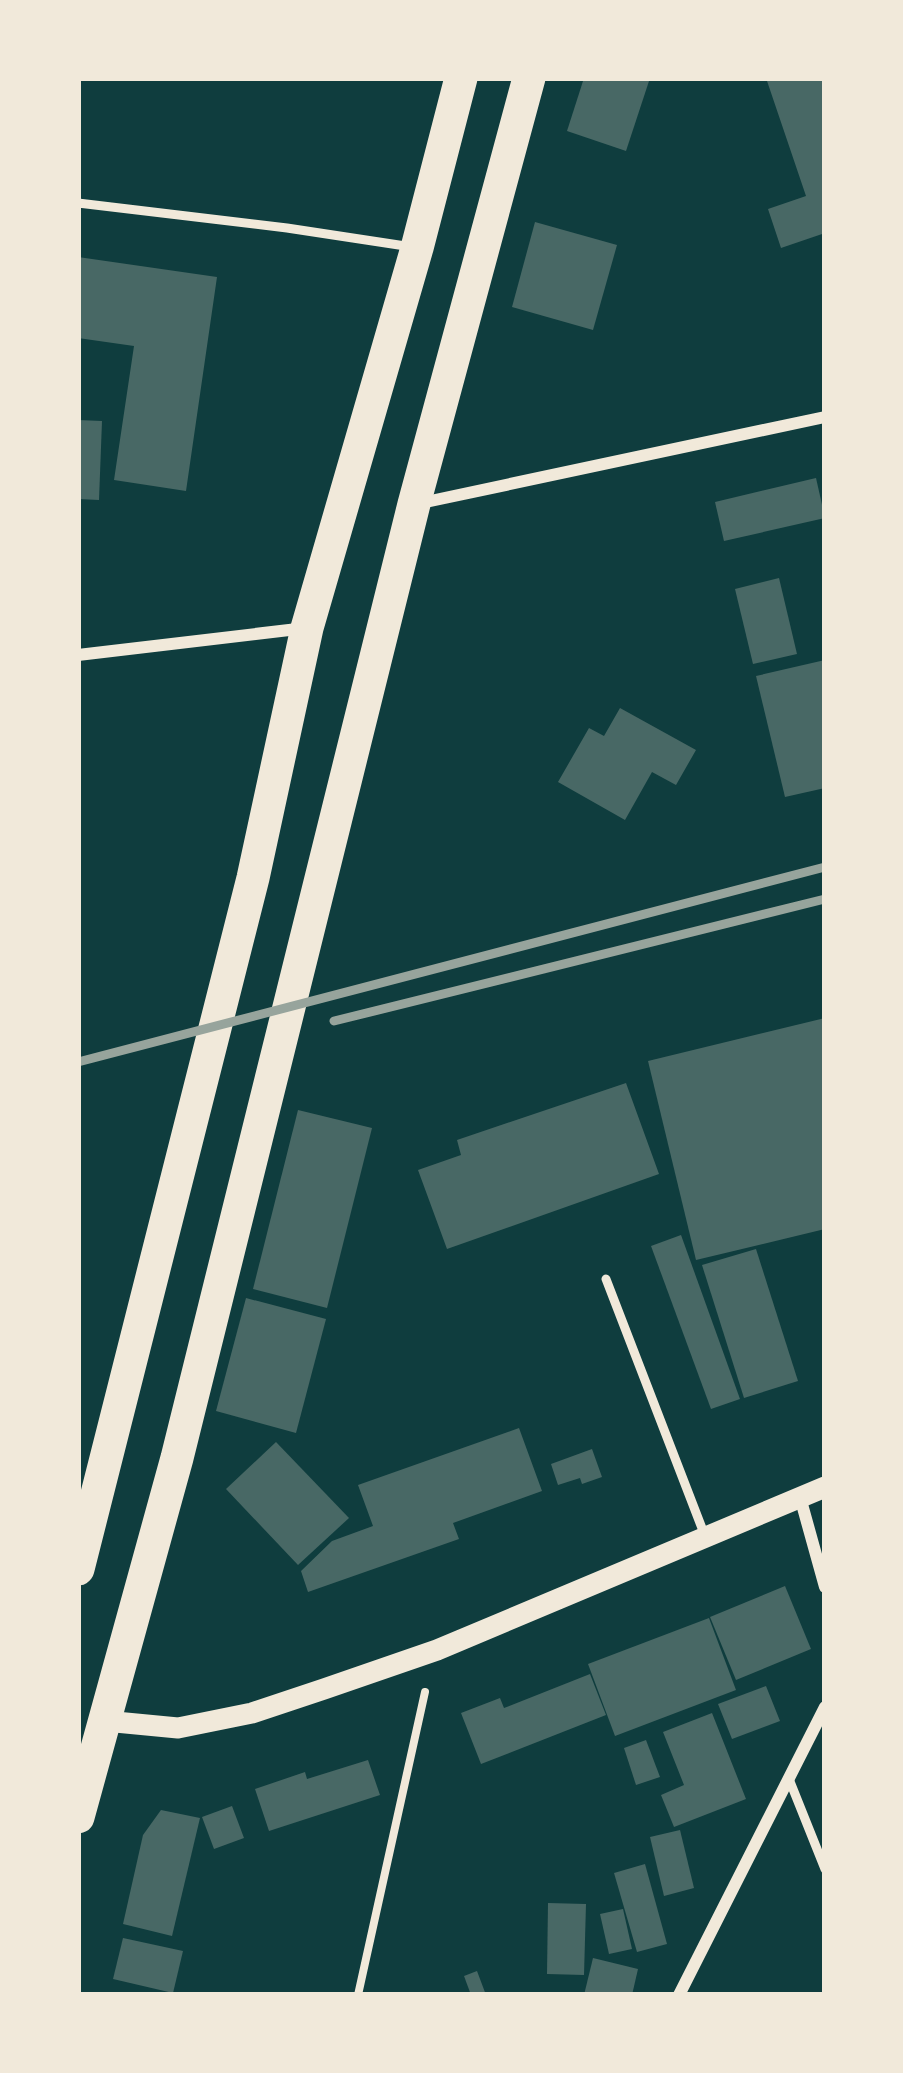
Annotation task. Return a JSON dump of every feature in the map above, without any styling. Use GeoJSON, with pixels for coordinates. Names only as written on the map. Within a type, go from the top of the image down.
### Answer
{"type":"FeatureCollection","features":[{"type":"Feature","properties":{"kind":"highway"},"geometry":{"type":"LineString","coordinates":[[78,1569],[253,878],[307,628],[461,78]]}},
{"type":"Feature","properties":{"kind":"highway"},"geometry":{"type":"LineString","coordinates":[[78,1817],[177,1458],[414,504],[529,78]]}},
{"type":"Feature","properties":{"kind":"street"},"geometry":{"type":"LineString","coordinates":[[414,504],[825,417]]}},
{"type":"Feature","properties":{"kind":"street"},"geometry":{"type":"LineString","coordinates":[[78,655],[307,628]]}},
{"type":"Feature","properties":{"kind":"street"},"geometry":{"type":"LineString","coordinates":[[105,1721],[178,1728],[252,1713],[437,1650],[825,1486]]}},
{"type":"Feature","properties":{"kind":"street"},"geometry":{"type":"LineString","coordinates":[[800,1497],[825,1587]]}},
{"type":"Feature","properties":{"kind":"street"},"geometry":{"type":"LineString","coordinates":[[679,1995],[825,1707]]}},
{"type":"Feature","properties":{"kind":"lane"},"geometry":{"type":"LineString","coordinates":[[78,203],[417,248]]}},
{"type":"Feature","properties":{"kind":"lane"},"geometry":{"type":"LineString","coordinates":[[606,1279],[706,1535]]}},
{"type":"Feature","properties":{"kind":"lane"},"geometry":{"type":"LineString","coordinates":[[789,1779],[825,1869]]}},
{"type":"Feature","properties":{"kind":"path"},"geometry":{"type":"LineString","coordinates":[[358,1995],[437,1650]]}},
{"type":"Feature","properties":{"kind":"building"},"geometry":{"type":"Polygon","coordinates":[[[584,78],[650,78],[626,151],[567,131],[584,78]]]}},
{"type":"Feature","properties":{"kind":"building"},"geometry":{"type":"Polygon","coordinates":[[[766,78],[825,78],[825,233],[781,248],[768,209],[806,196],[766,78]]]}},
{"type":"Feature","properties":{"kind":"building"},"geometry":{"type":"Polygon","coordinates":[[[535,222],[617,245],[593,330],[512,307],[535,222]]]}},
{"type":"Feature","properties":{"kind":"building"},"geometry":{"type":"Polygon","coordinates":[[[78,257],[217,277],[186,491],[114,480],[134,346],[78,338],[78,257]]]}},
{"type":"Feature","properties":{"kind":"building"},"geometry":{"type":"Polygon","coordinates":[[[78,420],[102,421],[99,500],[78,499],[78,420]]]}},
{"type":"Feature","properties":{"kind":"building"},"geometry":{"type":"Polygon","coordinates":[[[816,478],[825,518],[724,541],[715,502],[816,478]]]}},
{"type":"Feature","properties":{"kind":"building"},"geometry":{"type":"Polygon","coordinates":[[[779,578],[797,654],[753,664],[735,589],[779,578]]]}},
{"type":"Feature","properties":{"kind":"building"},"geometry":{"type":"Polygon","coordinates":[[[825,660],[825,788],[785,797],[756,676],[825,660]]]}},
{"type":"Feature","properties":{"kind":"building"},"geometry":{"type":"Polygon","coordinates":[[[620,708],[696,750],[676,785],[652,772],[625,820],[558,782],[589,728],[604,736],[620,708]]]}},
{"type":"Feature","properties":{"kind":"building"},"geometry":{"type":"Polygon","coordinates":[[[825,1018],[825,1229],[696,1260],[648,1061],[825,1018]]]}},
{"type":"Feature","properties":{"kind":"building"},"geometry":{"type":"Polygon","coordinates":[[[626,1083],[659,1174],[447,1249],[418,1170],[461,1155],[457,1140],[626,1083]]]}},
{"type":"Feature","properties":{"kind":"building"},"geometry":{"type":"Polygon","coordinates":[[[298,1110],[372,1128],[327,1308],[253,1289],[298,1110]]]}},
{"type":"Feature","properties":{"kind":"building"},"geometry":{"type":"Polygon","coordinates":[[[681,1235],[740,1399],[711,1409],[651,1246],[681,1235]]]}},
{"type":"Feature","properties":{"kind":"building"},"geometry":{"type":"Polygon","coordinates":[[[756,1249],[798,1381],[744,1398],[702,1265],[756,1249]]]}},
{"type":"Feature","properties":{"kind":"building"},"geometry":{"type":"Polygon","coordinates":[[[246,1298],[326,1319],[296,1433],[216,1411],[246,1298]]]}},
{"type":"Feature","properties":{"kind":"building"},"geometry":{"type":"Polygon","coordinates":[[[519,1428],[542,1491],[453,1523],[459,1539],[308,1592],[301,1571],[332,1541],[373,1526],[358,1485],[519,1428]]]}},
{"type":"Feature","properties":{"kind":"building"},"geometry":{"type":"Polygon","coordinates":[[[276,1442],[349,1518],[298,1565],[226,1489],[276,1442]]]}},
{"type":"Feature","properties":{"kind":"building"},"geometry":{"type":"Polygon","coordinates":[[[592,1449],[602,1477],[558,1485],[551,1464],[592,1449]]]}},
{"type":"Feature","properties":{"kind":"building"},"geometry":{"type":"Polygon","coordinates":[[[785,1586],[811,1649],[736,1680],[710,1617],[785,1586]]]}},
{"type":"Feature","properties":{"kind":"building"},"geometry":{"type":"Polygon","coordinates":[[[709,1618],[736,1690],[615,1736],[588,1664],[709,1618]]]}},
{"type":"Feature","properties":{"kind":"building"},"geometry":{"type":"Polygon","coordinates":[[[590,1674],[606,1715],[481,1764],[461,1713],[500,1698],[504,1708],[590,1674]]]}},
{"type":"Feature","properties":{"kind":"building"},"geometry":{"type":"Polygon","coordinates":[[[766,1686],[780,1721],[732,1739],[718,1704],[766,1686]]]}},
{"type":"Feature","properties":{"kind":"building"},"geometry":{"type":"Polygon","coordinates":[[[712,1713],[746,1799],[674,1827],[661,1795],[684,1785],[663,1732],[712,1713]]]}},
{"type":"Feature","properties":{"kind":"building"},"geometry":{"type":"Polygon","coordinates":[[[646,1740],[660,1777],[636,1785],[624,1748],[646,1740]]]}},
{"type":"Feature","properties":{"kind":"building"},"geometry":{"type":"Polygon","coordinates":[[[368,1760],[380,1795],[269,1831],[255,1789],[305,1772],[307,1779],[368,1760]]]}},
{"type":"Feature","properties":{"kind":"building"},"geometry":{"type":"Polygon","coordinates":[[[232,1806],[244,1838],[214,1849],[202,1817],[232,1806]]]}},
{"type":"Feature","properties":{"kind":"building"},"geometry":{"type":"Polygon","coordinates":[[[161,1810],[200,1818],[172,1936],[123,1924],[143,1835],[161,1810]]]}},
{"type":"Feature","properties":{"kind":"building"},"geometry":{"type":"Polygon","coordinates":[[[680,1830],[694,1888],[664,1896],[650,1837],[680,1830]]]}},
{"type":"Feature","properties":{"kind":"building"},"geometry":{"type":"Polygon","coordinates":[[[645,1864],[667,1944],[637,1952],[614,1873],[645,1864]]]}},
{"type":"Feature","properties":{"kind":"building"},"geometry":{"type":"Polygon","coordinates":[[[548,1903],[586,1904],[584,1975],[547,1974],[548,1903]]]}},
{"type":"Feature","properties":{"kind":"building"},"geometry":{"type":"Polygon","coordinates":[[[623,1909],[632,1949],[609,1954],[600,1914],[623,1909]]]}},
{"type":"Feature","properties":{"kind":"building"},"geometry":{"type":"Polygon","coordinates":[[[123,1938],[183,1951],[173,1993],[113,1979],[123,1938]]]}},
{"type":"Feature","properties":{"kind":"building"},"geometry":{"type":"Polygon","coordinates":[[[593,1958],[638,1969],[632,1995],[584,1995],[593,1958]]]}},
{"type":"Feature","properties":{"kind":"building"},"geometry":{"type":"Polygon","coordinates":[[[477,1971],[486,1995],[471,1995],[464,1976],[477,1971]]]}},
{"type":"Feature","properties":{"kind":"railway"},"geometry":{"type":"LineString","coordinates":[[78,1062],[825,867]]}},
{"type":"Feature","properties":{"kind":"railway"},"geometry":{"type":"LineString","coordinates":[[334,1021],[825,899]]}}]}
